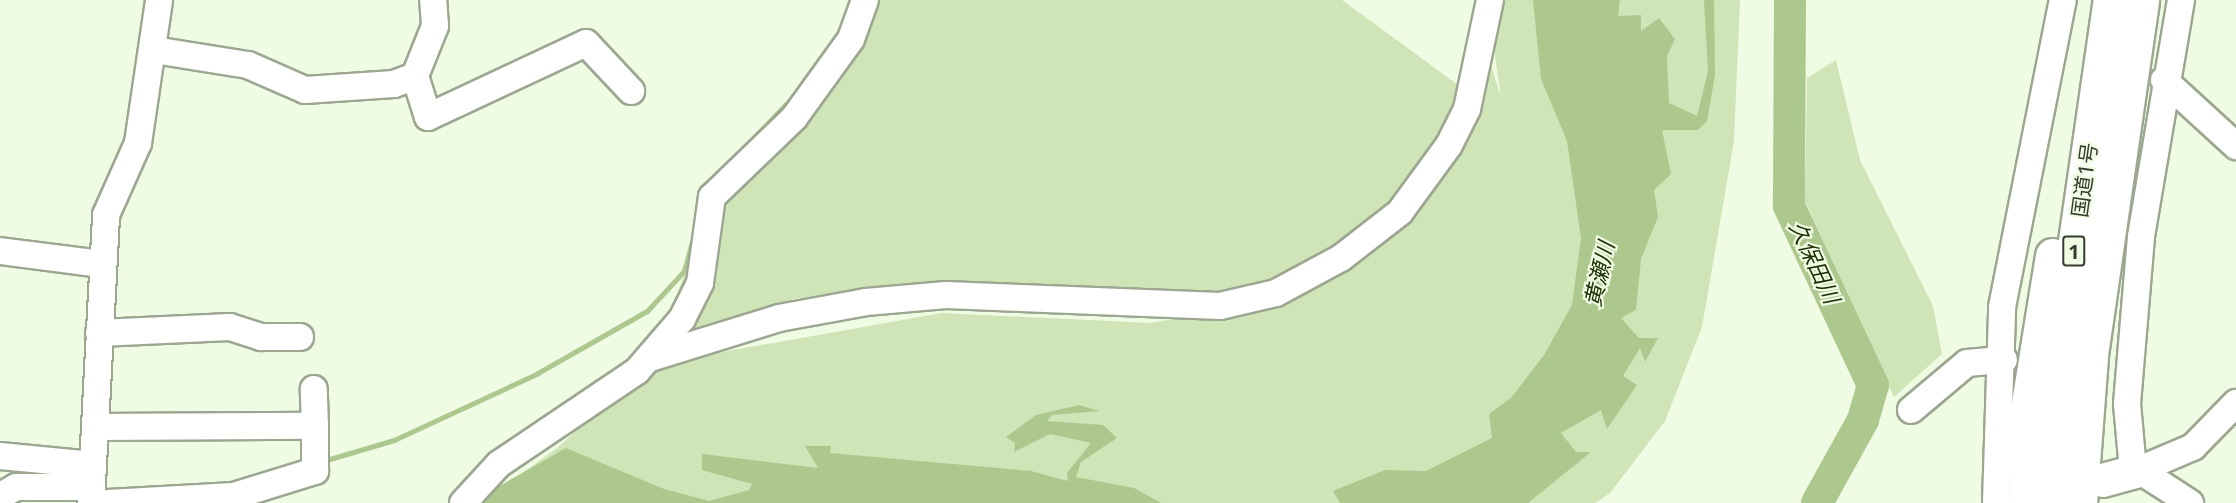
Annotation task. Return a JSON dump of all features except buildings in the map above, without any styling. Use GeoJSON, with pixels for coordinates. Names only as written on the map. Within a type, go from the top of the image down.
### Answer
{"type":"FeatureCollection","features":[{"type":"Feature","properties":{"kind":"highway","name":"国道1号"},"geometry":{"type":"LineString","coordinates":[[2049,503],[2060,352],[2110,0]]}},
{"type":"Feature","properties":{"kind":"highway","name":"国道1号"},"geometry":{"type":"LineString","coordinates":[[2095,495],[2101,281],[2142,0]]}},
{"type":"Feature","properties":{"kind":"highway"},"geometry":{"type":"LineString","coordinates":[[2025,503],[2034,352],[2076,128],[2096,99]]}},
{"type":"Feature","properties":{"kind":"highway"},"geometry":{"type":"LineString","coordinates":[[2095,495],[2139,470]]}},
{"type":"Feature","properties":{"kind":"street"},"geometry":{"type":"LineString","coordinates":[[96,489],[99,333],[106,215],[138,143],[154,50],[159,0]]}},
{"type":"Feature","properties":{"kind":"street"},"geometry":{"type":"LineString","coordinates":[[433,0],[435,26],[415,76],[428,117],[586,43],[631,91]]}},
{"type":"Feature","properties":{"kind":"street"},"geometry":{"type":"LineString","coordinates":[[463,503],[499,464],[650,358],[682,319],[700,283],[712,196],[794,118],[851,39],[864,0]]}},
{"type":"Feature","properties":{"kind":"street"},"geometry":{"type":"LineString","coordinates":[[650,358],[779,318],[866,302],[946,295],[1210,306],[1276,293],[1341,258],[1407,203],[1449,146],[1467,109],[1490,0]]}},
{"type":"Feature","properties":{"kind":"street"},"geometry":{"type":"LineString","coordinates":[[1996,503],[2004,360],[2002,307],[2063,0]]}},
{"type":"Feature","properties":{"kind":"street"},"geometry":{"type":"LineString","coordinates":[[2181,0],[2164,80],[2129,340],[2127,404],[2132,459],[2139,470],[2190,503]]}},
{"type":"Feature","properties":{"kind":"street"},"geometry":{"type":"LineString","coordinates":[[154,50],[248,65],[305,90],[394,84],[415,76]]}},
{"type":"Feature","properties":{"kind":"street"},"geometry":{"type":"LineString","coordinates":[[2164,80],[2236,146]]}},
{"type":"Feature","properties":{"kind":"street"},"geometry":{"type":"LineString","coordinates":[[0,251],[102,264]]}},
{"type":"Feature","properties":{"kind":"street"},"geometry":{"type":"LineString","coordinates":[[99,333],[230,327],[261,337],[300,337]]}},
{"type":"Feature","properties":{"kind":"street"},"geometry":{"type":"LineString","coordinates":[[1911,410],[1967,363],[2004,360]]}},
{"type":"Feature","properties":{"kind":"street"},"geometry":{"type":"LineString","coordinates":[[0,456],[96,489],[166,502],[235,500],[315,471],[314,389]]}},
{"type":"Feature","properties":{"kind":"street"},"geometry":{"type":"LineString","coordinates":[[2139,470],[2193,447],[2236,403]]}},
{"type":"Feature","properties":{"kind":"street"},"geometry":{"type":"LineString","coordinates":[[96,427],[315,426]]}},
{"type":"Feature","properties":{"kind":"street"},"geometry":{"type":"LineString","coordinates":[[0,496],[16,487],[96,489]]}},
{"type":"Feature","properties":{"kind":"shaded area"},"geometry":{"type":"Polygon","coordinates":[[[867,0],[1342,0],[1469,93],[1487,52],[1501,97],[1487,0],[1740,0],[1734,141],[1702,327],[1665,421],[1610,493],[1595,503],[481,503],[557,448],[621,391],[666,362],[942,313],[1150,323],[1283,301],[1180,307],[990,296],[796,298],[657,351],[712,197],[838,75],[867,0]]]}},
{"type":"Feature","properties":{"kind":"shaded area"},"geometry":{"type":"Polygon","coordinates":[[[1836,60],[1860,160],[1933,306],[1942,354],[1894,397],[1805,201],[1807,78],[1836,60]]]}},
{"type":"Feature","properties":{"kind":"water","name":"黄瀬川"},"geometry":{"type":"Polygon","coordinates":[[[1533,0],[1620,0],[1618,16],[1641,15],[1641,31],[1659,18],[1675,39],[1667,56],[1669,103],[1697,116],[1708,71],[1704,0],[1714,0],[1715,75],[1707,121],[1698,130],[1662,130],[1671,174],[1654,190],[1658,217],[1641,259],[1636,310],[1621,318],[1639,338],[1658,338],[1645,362],[1640,348],[1623,376],[1637,385],[1607,429],[1601,410],[1561,433],[1576,452],[1591,452],[1528,503],[1340,503],[1333,491],[1385,470],[1426,471],[1492,438],[1489,414],[1511,398],[1544,355],[1572,305],[1581,238],[1567,141],[1541,79],[1533,0]]]}},
{"type":"Feature","properties":{"kind":"water"},"geometry":{"type":"Polygon","coordinates":[[[1079,405],[1100,411],[1052,415],[1047,421],[1103,425],[1117,438],[1081,462],[1076,477],[1134,488],[1161,503],[480,503],[487,493],[566,448],[664,489],[709,501],[749,490],[752,484],[702,470],[702,454],[818,468],[805,446],[831,446],[830,453],[1031,471],[1068,481],[1067,473],[1091,443],[1050,434],[1014,452],[1015,443],[1006,437],[1036,415],[1079,405]]]}},
{"type":"Feature","properties":{"kind":"waterway","name":"久保田川"},"geometry":{"type":"LineString","coordinates":[[1790,0],[1789,206],[1873,385],[1863,420],[1817,503]]}},
{"type":"Feature","properties":{"kind":"waterway"},"geometry":{"type":"LineString","coordinates":[[833,44],[845,20]]}},
{"type":"Feature","properties":{"kind":"waterway"},"geometry":{"type":"LineString","coordinates":[[703,191],[801,88]]}},
{"type":"Feature","properties":{"kind":"waterway"},"geometry":{"type":"LineString","coordinates":[[323,461],[394,440],[536,374],[647,311],[684,271],[696,227]]}}]}
